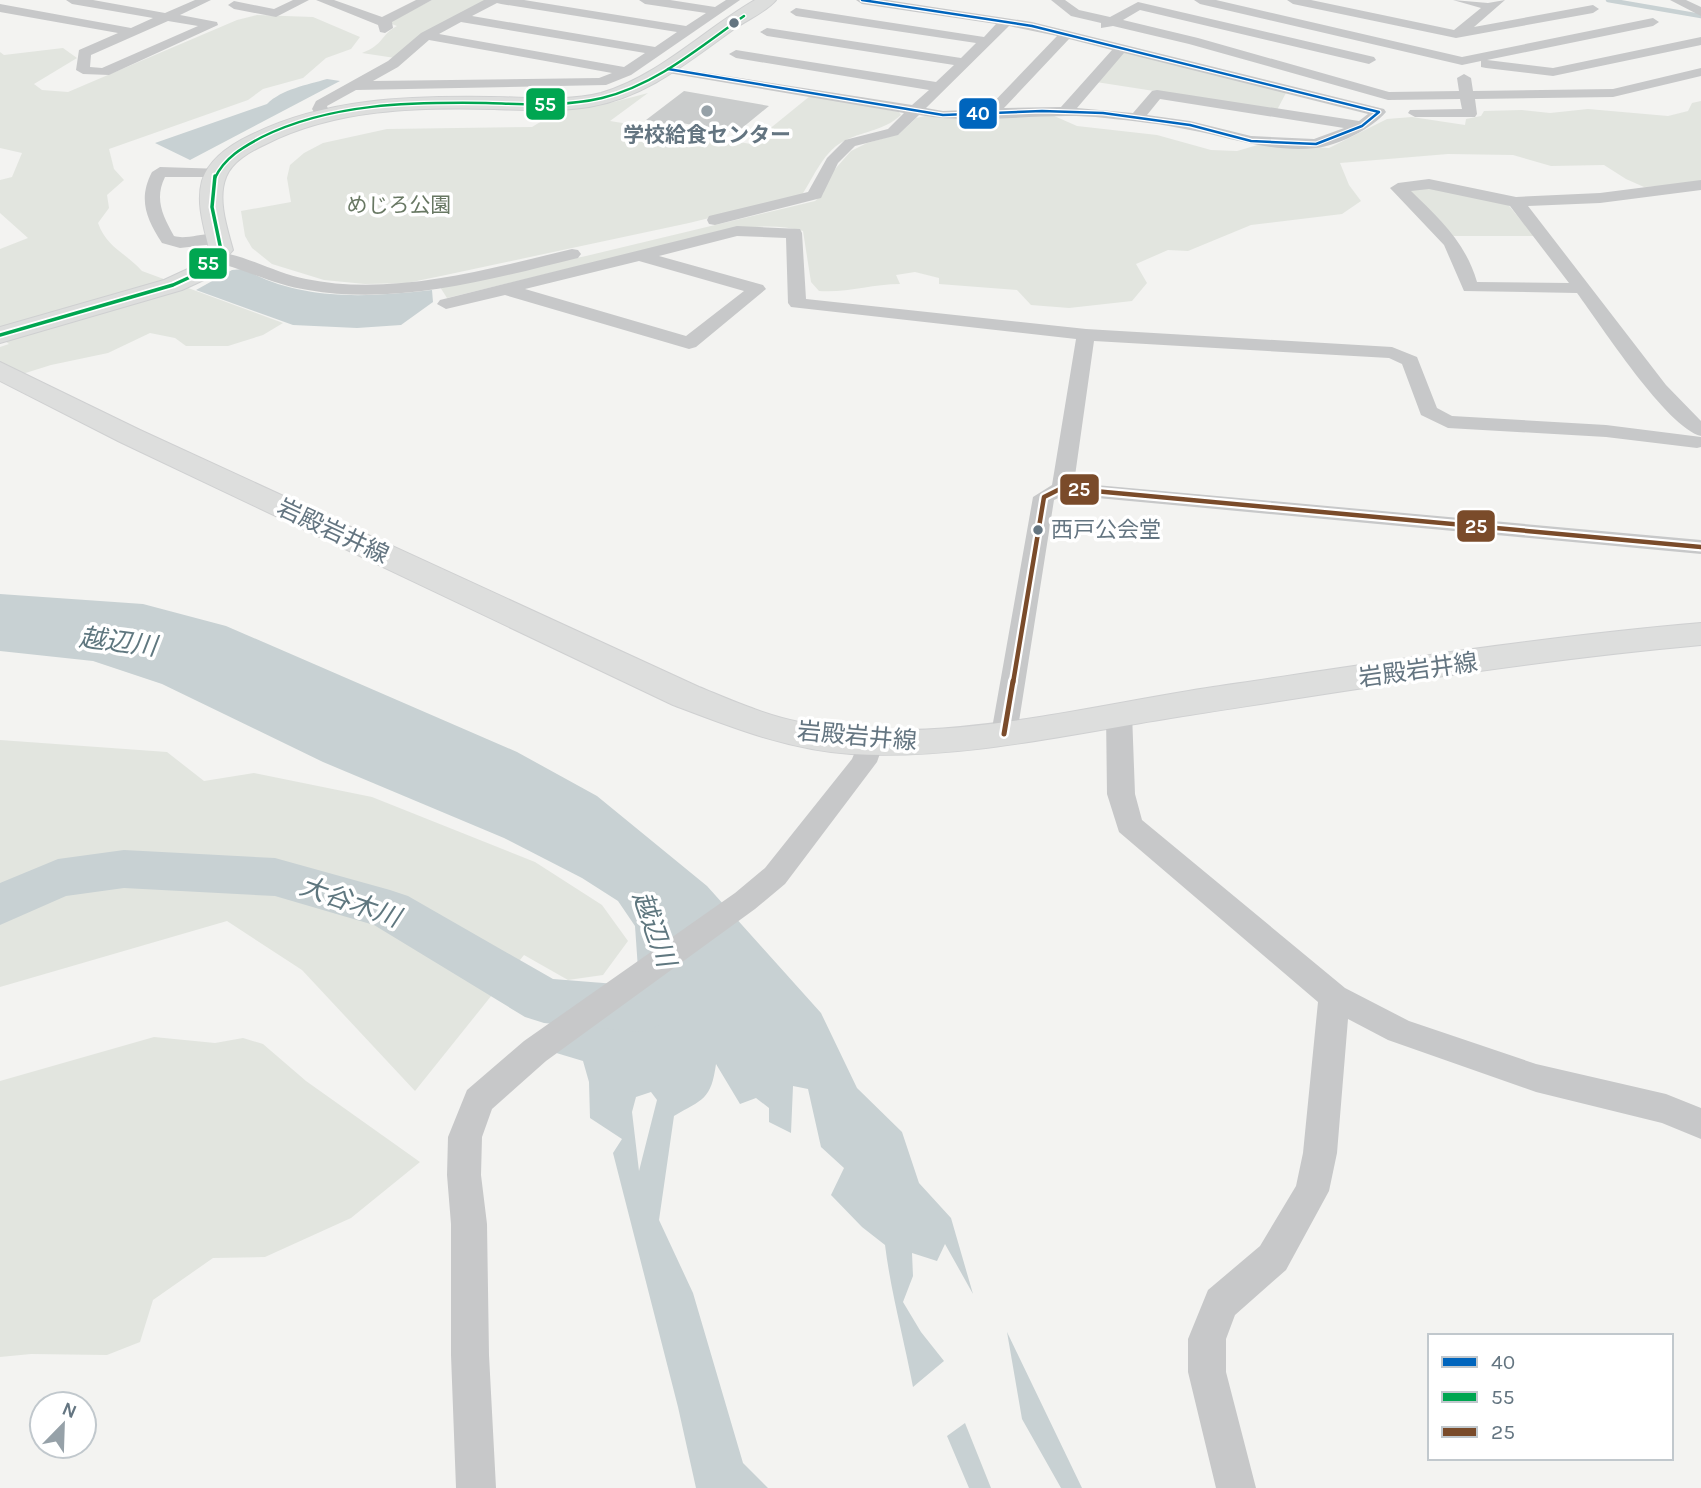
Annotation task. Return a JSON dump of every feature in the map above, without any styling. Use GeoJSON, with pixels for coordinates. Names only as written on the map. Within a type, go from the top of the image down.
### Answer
{"type":"FeatureCollection","features":[{"type":"Feature","properties":{"kind":"main road"},"geometry":{"type":"LineString","coordinates":[[0,335],[184,281],[199,273],[218,248],[212,200],[212,183],[217,172],[236,153],[280,129],[323,116],[397,105],[557,104],[581,102],[624,92],[668,69],[767,0]]}},
{"type":"Feature","properties":{"kind":"main road","name":"岩殿岩井線"},"geometry":{"type":"LineString","coordinates":[[0,370],[130,436],[686,696],[738,716],[800,734],[871,742],[925,743],[1003,734],[1119,713],[1578,646],[1701,634]]}},
{"type":"Feature","properties":{"kind":"street"},"geometry":{"type":"LineString","coordinates":[[76,0],[167,17],[212,24],[104,72],[83,70],[84,53],[167,17],[205,0]]}},
{"type":"Feature","properties":{"kind":"street"},"geometry":{"type":"LineString","coordinates":[[120,8],[140,0]]}},
{"type":"Feature","properties":{"kind":"street"},"geometry":{"type":"LineString","coordinates":[[247,0],[234,5],[276,13],[303,0]]}},
{"type":"Feature","properties":{"kind":"street"},"geometry":{"type":"LineString","coordinates":[[322,0],[384,26],[426,0]]}},
{"type":"Feature","properties":{"kind":"street"},"geometry":{"type":"LineString","coordinates":[[344,9],[363,0]]}},
{"type":"Feature","properties":{"kind":"street"},"geometry":{"type":"LineString","coordinates":[[323,116],[319,109],[321,104],[405,57],[426,36],[493,0]]}},
{"type":"Feature","properties":{"kind":"street"},"geometry":{"type":"LineString","coordinates":[[501,0],[688,30]]}},
{"type":"Feature","properties":{"kind":"street"},"geometry":{"type":"LineString","coordinates":[[645,0],[717,11]]}},
{"type":"Feature","properties":{"kind":"street"},"geometry":{"type":"LineString","coordinates":[[353,86],[601,82],[626,72],[734,0]]}},
{"type":"Feature","properties":{"kind":"street"},"geometry":{"type":"LineString","coordinates":[[708,75],[815,0]]}},
{"type":"Feature","properties":{"kind":"street"},"geometry":{"type":"LineString","coordinates":[[862,0],[1007,22],[1083,37],[1392,113],[1470,114],[1462,61]]}},
{"type":"Feature","properties":{"kind":"street"},"geometry":{"type":"LineString","coordinates":[[1057,0],[1075,13],[1194,41],[1388,96],[1612,93],[1701,72]]}},
{"type":"Feature","properties":{"kind":"street"},"geometry":{"type":"LineString","coordinates":[[1200,0],[1462,61],[1553,72],[1701,41]]}},
{"type":"Feature","properties":{"kind":"street"},"geometry":{"type":"LineString","coordinates":[[1293,0],[1456,34]]}},
{"type":"Feature","properties":{"kind":"street"},"geometry":{"type":"LineString","coordinates":[[1459,0],[1495,3]]}},
{"type":"Feature","properties":{"kind":"street"},"geometry":{"type":"LineString","coordinates":[[1676,0],[1701,12]]}},
{"type":"Feature","properties":{"kind":"street"},"geometry":{"type":"LineString","coordinates":[[1339,81],[1393,46],[1599,10],[1559,2]]}},
{"type":"Feature","properties":{"kind":"street"},"geometry":{"type":"LineString","coordinates":[[1456,34],[1467,18],[1495,3]]}},
{"type":"Feature","properties":{"kind":"street"},"geometry":{"type":"LineString","coordinates":[[1083,37],[1139,6],[1369,60]]}},
{"type":"Feature","properties":{"kind":"street"},"geometry":{"type":"LineString","coordinates":[[0,8],[132,32]]}},
{"type":"Feature","properties":{"kind":"street"},"geometry":{"type":"LineString","coordinates":[[1167,58],[1245,10]]}},
{"type":"Feature","properties":{"kind":"street"},"geometry":{"type":"LineString","coordinates":[[796,12],[987,41]]}},
{"type":"Feature","properties":{"kind":"street"},"geometry":{"type":"LineString","coordinates":[[1462,61],[1659,23],[1627,16]]}},
{"type":"Feature","properties":{"kind":"street"},"geometry":{"type":"LineString","coordinates":[[459,18],[657,51]]}},
{"type":"Feature","properties":{"kind":"street"},"geometry":{"type":"LineString","coordinates":[[217,172],[160,172],[151,187],[150,205],[168,239],[218,248],[235,259],[271,274],[306,284],[356,289],[395,288],[541,262],[815,195],[817,186],[832,161],[850,143],[893,132],[1007,22]]}},
{"type":"Feature","properties":{"kind":"street"},"geometry":{"type":"LineString","coordinates":[[767,32],[964,63]]}},
{"type":"Feature","properties":{"kind":"street"},"geometry":{"type":"LineString","coordinates":[[990,114],[1066,34]]}},
{"type":"Feature","properties":{"kind":"street"},"geometry":{"type":"LineString","coordinates":[[426,36],[626,72]]}},
{"type":"Feature","properties":{"kind":"street"},"geometry":{"type":"LineString","coordinates":[[1066,111],[1122,47]]}},
{"type":"Feature","properties":{"kind":"street"},"geometry":{"type":"LineString","coordinates":[[433,83],[491,48]]}},
{"type":"Feature","properties":{"kind":"street"},"geometry":{"type":"LineString","coordinates":[[736,54],[939,87]]}},
{"type":"Feature","properties":{"kind":"street"},"geometry":{"type":"LineString","coordinates":[[1238,76],[1265,60]]}},
{"type":"Feature","properties":{"kind":"street"},"geometry":{"type":"LineString","coordinates":[[1594,63],[1641,85]]}},
{"type":"Feature","properties":{"kind":"street"},"geometry":{"type":"LineString","coordinates":[[668,69],[915,111],[956,115],[1066,111],[1138,116],[1214,130],[1251,141],[1316,144],[1392,113]]}},
{"type":"Feature","properties":{"kind":"street"},"geometry":{"type":"LineString","coordinates":[[1553,72],[1557,95]]}},
{"type":"Feature","properties":{"kind":"street"},"geometry":{"type":"LineString","coordinates":[[1138,116],[1157,94],[1362,126]]}},
{"type":"Feature","properties":{"kind":"street"},"geometry":{"type":"LineString","coordinates":[[1580,288],[1469,287],[1464,261],[1448,237],[1398,188],[1429,184],[1516,202],[1600,198],[1701,185]]}},
{"type":"Feature","properties":{"kind":"street"},"geometry":{"type":"LineString","coordinates":[[1516,202],[1580,288],[1700,439]]}},
{"type":"Feature","properties":{"kind":"street"},"geometry":{"type":"LineString","coordinates":[[446,304],[737,231],[785,230],[794,233],[797,303],[1086,335],[1392,353],[1410,361],[1428,411],[1448,422],[1606,430],[1700,439]]}},
{"type":"Feature","properties":{"kind":"street"},"geometry":{"type":"LineString","coordinates":[[506,289],[689,343],[757,289],[640,256]]}},
{"type":"Feature","properties":{"kind":"street"},"geometry":{"type":"LineString","coordinates":[[1062,488],[1086,335]]}},
{"type":"Feature","properties":{"kind":"street"},"geometry":{"type":"LineString","coordinates":[[1003,734],[1044,497],[1062,488],[1701,547]]}},
{"type":"Feature","properties":{"kind":"street"},"geometry":{"type":"LineString","coordinates":[[1119,713],[1121,794],[1129,825],[1334,997],[1399,1031],[1536,1078],[1666,1110],[1701,1124]]}},
{"type":"Feature","properties":{"kind":"street"},"geometry":{"type":"LineString","coordinates":[[476,1488],[465,1137],[480,1100],[535,1051],[745,901],[775,876],[864,762],[871,742]]}},
{"type":"Feature","properties":{"kind":"street"},"geometry":{"type":"LineString","coordinates":[[1236,1488],[1207,1372],[1207,1339],[1222,1303],[1273,1258],[1312,1191],[1320,1153],[1334,997]]}},
{"type":"Feature","properties":{"kind":"green space"},"geometry":{"type":"Polygon","coordinates":[[[432,0],[486,0],[395,58],[362,53],[375,46],[397,26],[392,24],[392,21],[432,0]]]}},
{"type":"Feature","properties":{"kind":"green space"},"geometry":{"type":"Polygon","coordinates":[[[257,15],[313,17],[360,37],[351,49],[326,58],[303,78],[263,89],[248,100],[109,149],[114,169],[124,180],[107,195],[109,208],[98,223],[111,244],[142,271],[283,323],[263,335],[228,346],[186,346],[175,338],[150,333],[108,353],[51,365],[0,381],[0,347],[9,344],[0,337],[0,249],[28,238],[0,213],[0,180],[12,177],[22,153],[0,148],[0,52],[4,55],[63,48],[77,58],[34,84],[42,90],[68,92],[237,20],[257,15]]]}},
{"type":"Feature","properties":{"kind":"green space"},"geometry":{"type":"Polygon","coordinates":[[[1123,51],[1287,91],[1277,110],[1096,82],[1123,51]]]}},
{"type":"Feature","properties":{"kind":"green space","name":"めじろ公園"},"geometry":{"type":"Polygon","coordinates":[[[648,93],[610,121],[751,144],[810,96],[899,112],[901,115],[888,124],[839,144],[821,164],[802,195],[689,223],[407,283],[365,284],[324,280],[272,264],[252,248],[245,236],[241,211],[291,202],[287,178],[290,165],[304,153],[323,143],[387,129],[532,127],[560,110],[614,102],[648,93]]]}},
{"type":"Feature","properties":{"kind":"green space"},"geometry":{"type":"Polygon","coordinates":[[[1701,101],[1701,180],[1687,185],[1644,187],[1604,165],[1551,166],[1513,155],[1448,154],[1340,163],[1349,185],[1361,201],[1342,214],[1251,225],[1188,251],[1168,250],[1136,264],[1147,283],[1132,301],[1069,308],[1031,305],[1017,290],[939,284],[939,278],[915,272],[896,275],[900,284],[819,291],[811,282],[803,231],[770,227],[715,233],[447,298],[440,287],[586,256],[815,201],[823,194],[828,177],[851,151],[867,143],[899,134],[916,118],[925,116],[955,119],[1052,115],[1077,126],[1157,135],[1211,150],[1237,151],[1261,144],[1329,148],[1387,119],[1412,117],[1465,125],[1466,119],[1481,116],[1484,111],[1522,110],[1550,113],[1588,109],[1668,116],[1688,111],[1692,103],[1701,101]]]}},
{"type":"Feature","properties":{"kind":"green space"},"geometry":{"type":"Polygon","coordinates":[[[1430,185],[1505,201],[1534,236],[1452,236],[1404,188],[1430,185]]]}},
{"type":"Feature","properties":{"kind":"green space"},"geometry":{"type":"Polygon","coordinates":[[[0,740],[167,752],[204,781],[254,773],[372,797],[535,862],[602,905],[628,941],[603,975],[568,980],[524,955],[415,1091],[302,970],[227,921],[0,987],[0,740]]]}},
{"type":"Feature","properties":{"kind":"green space"},"geometry":{"type":"Polygon","coordinates":[[[154,1037],[215,1043],[243,1038],[263,1044],[306,1081],[420,1162],[351,1218],[265,1257],[213,1258],[153,1300],[140,1342],[107,1355],[31,1354],[0,1357],[0,1081],[154,1037]]]}},
{"type":"Feature","properties":{"kind":"water"},"geometry":{"type":"Polygon","coordinates":[[[327,79],[340,81],[190,160],[155,143],[267,104],[295,88],[327,79]]]}},
{"type":"Feature","properties":{"kind":"water"},"geometry":{"type":"Polygon","coordinates":[[[244,269],[289,287],[336,295],[432,290],[433,302],[401,325],[357,328],[293,325],[196,290],[232,270],[244,269]]]}},
{"type":"Feature","properties":{"kind":"water","name":"越辺川"},"geometry":{"type":"Polygon","coordinates":[[[0,594],[143,604],[226,626],[517,752],[597,796],[707,886],[821,1013],[857,1088],[902,1132],[919,1183],[951,1218],[973,1294],[945,1244],[937,1261],[912,1253],[913,1276],[903,1302],[921,1332],[944,1361],[913,1387],[885,1245],[862,1227],[831,1195],[844,1168],[821,1147],[808,1089],[793,1086],[791,1133],[769,1122],[769,1108],[756,1098],[740,1104],[716,1064],[711,1085],[704,1097],[674,1116],[659,1220],[693,1293],[743,1463],[768,1488],[696,1488],[613,1153],[622,1139],[590,1118],[589,1082],[583,1061],[553,1052],[625,1004],[640,998],[635,926],[618,901],[582,878],[504,838],[323,762],[162,684],[93,661],[0,651],[0,594]],[[651,1092],[636,1097],[632,1112],[639,1171],[657,1100],[651,1092]]]}},
{"type":"Feature","properties":{"kind":"water"},"geometry":{"type":"Polygon","coordinates":[[[1007,1332],[1082,1488],[1061,1488],[1022,1419],[1007,1332]]]}},
{"type":"Feature","properties":{"kind":"water"},"geometry":{"type":"Polygon","coordinates":[[[965,1423],[991,1488],[969,1488],[947,1436],[965,1423]]]}},
{"type":"Feature","properties":{"kind":"building","name":"学校給食センター"},"geometry":{"type":"Polygon","coordinates":[[[684,91],[769,106],[736,133],[682,123],[677,126],[646,120],[684,91]]]}},
{"type":"Feature","properties":{"kind":"waterway"},"geometry":{"type":"LineString","coordinates":[[1608,0],[1701,16]]}},
{"type":"Feature","properties":{"kind":"waterway","name":"大谷木川"},"geometry":{"type":"LineString","coordinates":[[0,905],[58,878],[124,869],[275,877],[390,910],[544,1001],[641,1009]]}},
{"type":"Feature","properties":{"kind":"transit line","name":"40"},"geometry":{"type":"LineString","coordinates":[[668,69],[943,115],[1042,111],[1103,113],[1190,125],[1251,141],[1316,144],[1362,126],[1379,112],[1032,26],[862,0]]}},
{"type":"Feature","properties":{"kind":"transit line","name":"55"},"geometry":{"type":"LineString","coordinates":[[0,335],[173,285],[199,273],[221,250],[212,207],[215,176],[222,165],[238,151],[276,130],[334,113],[395,105],[560,104],[603,98],[641,84],[659,74],[744,16]]}},
{"type":"Feature","properties":{"kind":"transit line","name":"25"},"geometry":{"type":"LineString","coordinates":[[1004,734],[1044,497],[1062,488],[1701,547]]}},
{"type":"Feature","properties":{"kind":"place","name":"学校給食センター"},"geometry":{"type":"Point","coordinates":[707,111]}},
{"type":"Feature","properties":{"kind":"place","name":"西戸公会堂"},"geometry":{"type":"Point","coordinates":[1038,530]}}]}
